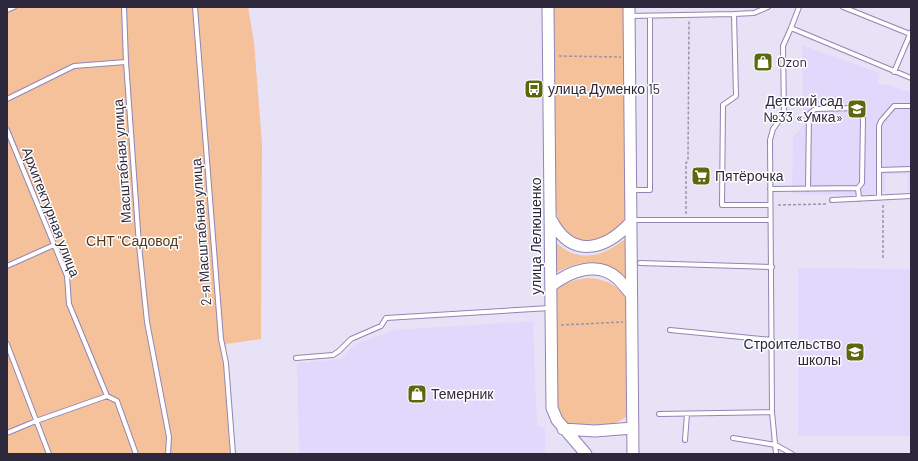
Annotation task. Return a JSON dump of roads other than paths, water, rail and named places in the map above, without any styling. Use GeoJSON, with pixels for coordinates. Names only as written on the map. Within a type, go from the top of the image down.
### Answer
{"type":"FeatureCollection","features":[{"type":"Feature","properties":{"kind":"street","name":"улица Лелюшенко"},"geometry":{"type":"LineString","coordinates":[[548,7],[552,408],[556,420],[586,454]]}},
{"type":"Feature","properties":{"kind":"street"},"geometry":{"type":"LineString","coordinates":[[629,12],[630,293],[633,454]]}},
{"type":"Feature","properties":{"kind":"street"},"geometry":{"type":"LineString","coordinates":[[551,219],[563,238],[581,246],[595,246],[607,242],[619,235],[630,221]]}},
{"type":"Feature","properties":{"kind":"street"},"geometry":{"type":"LineString","coordinates":[[551,286],[573,272],[587,269],[600,270],[617,278],[630,293]]}},
{"type":"Feature","properties":{"kind":"street"},"geometry":{"type":"LineString","coordinates":[[564,429],[595,431],[633,428]]}},
{"type":"Feature","properties":{"kind":"lane"},"geometry":{"type":"LineString","coordinates":[[7,10],[14,7]]}},
{"type":"Feature","properties":{"kind":"lane","name":"Масштабная улица"},"geometry":{"type":"LineString","coordinates":[[124,7],[126,62],[139,245],[146,314],[169,437],[168,454]]}},
{"type":"Feature","properties":{"kind":"lane","name":"2-я Масштабная улица"},"geometry":{"type":"LineString","coordinates":[[195,7],[220,332],[226,363],[234,454]]}},
{"type":"Feature","properties":{"kind":"lane"},"geometry":{"type":"LineString","coordinates":[[629,12],[650,16],[689,16],[754,12],[768,7]]}},
{"type":"Feature","properties":{"kind":"lane"},"geometry":{"type":"LineString","coordinates":[[776,454],[772,412],[770,140],[773,129],[784,114],[783,46],[799,7]]}},
{"type":"Feature","properties":{"kind":"lane"},"geometry":{"type":"LineString","coordinates":[[843,7],[910,33],[894,72]]}},
{"type":"Feature","properties":{"kind":"lane"},"geometry":{"type":"LineString","coordinates":[[734,14],[736,96],[723,105],[722,205],[770,205]]}},
{"type":"Feature","properties":{"kind":"lane"},"geometry":{"type":"LineString","coordinates":[[630,190],[650,190],[650,16]]}},
{"type":"Feature","properties":{"kind":"lane"},"geometry":{"type":"LineString","coordinates":[[791,28],[911,78]]}},
{"type":"Feature","properties":{"kind":"lane"},"geometry":{"type":"LineString","coordinates":[[7,99],[74,66],[126,62]]}},
{"type":"Feature","properties":{"kind":"lane"},"geometry":{"type":"LineString","coordinates":[[881,198],[879,170],[880,123],[894,106],[911,106]]}},
{"type":"Feature","properties":{"kind":"lane"},"geometry":{"type":"LineString","coordinates":[[808,189],[809,114],[815,109],[854,108],[860,112],[862,119],[862,182],[858,188],[859,198]]}},
{"type":"Feature","properties":{"kind":"lane","name":"Архитектурная улица"},"geometry":{"type":"LineString","coordinates":[[7,130],[67,276],[69,304],[107,396],[117,401],[136,454]]}},
{"type":"Feature","properties":{"kind":"lane"},"geometry":{"type":"LineString","coordinates":[[879,170],[911,169]]}},
{"type":"Feature","properties":{"kind":"lane"},"geometry":{"type":"LineString","coordinates":[[770,189],[858,188]]}},
{"type":"Feature","properties":{"kind":"lane"},"geometry":{"type":"LineString","coordinates":[[832,200],[911,196]]}},
{"type":"Feature","properties":{"kind":"lane"},"geometry":{"type":"LineString","coordinates":[[630,221],[770,220]]}},
{"type":"Feature","properties":{"kind":"lane"},"geometry":{"type":"LineString","coordinates":[[7,266],[54,245]]}},
{"type":"Feature","properties":{"kind":"lane"},"geometry":{"type":"LineString","coordinates":[[640,263],[772,267]]}},
{"type":"Feature","properties":{"kind":"lane"},"geometry":{"type":"LineString","coordinates":[[296,358],[332,355],[339,351],[351,339],[381,326],[386,318],[551,308]]}},
{"type":"Feature","properties":{"kind":"lane"},"geometry":{"type":"LineString","coordinates":[[670,330],[772,340]]}},
{"type":"Feature","properties":{"kind":"lane"},"geometry":{"type":"LineString","coordinates":[[7,344],[50,454]]}},
{"type":"Feature","properties":{"kind":"lane"},"geometry":{"type":"LineString","coordinates":[[7,433],[107,396]]}},
{"type":"Feature","properties":{"kind":"lane"},"geometry":{"type":"LineString","coordinates":[[659,414],[772,412]]}},
{"type":"Feature","properties":{"kind":"lane"},"geometry":{"type":"LineString","coordinates":[[685,440],[688,414]]}},
{"type":"Feature","properties":{"kind":"lane"},"geometry":{"type":"LineString","coordinates":[[733,438],[776,445],[792,454]]}},
{"type":"Feature","properties":{"kind":"place","name":"Ozon"},"geometry":{"type":"Point","coordinates":[763,62]}},
{"type":"Feature","properties":{"kind":"place","name":"улица Думенко 15"},"geometry":{"type":"Point","coordinates":[534,89]}},
{"type":"Feature","properties":{"kind":"place","name":"Детский сад №33 «Умка»"},"geometry":{"type":"Point","coordinates":[857,109]}},
{"type":"Feature","properties":{"kind":"place","name":"Пятёрочка"},"geometry":{"type":"Point","coordinates":[701,176]}},
{"type":"Feature","properties":{"kind":"place","name":"Строительство школы"},"geometry":{"type":"Point","coordinates":[855,352]}},
{"type":"Feature","properties":{"kind":"place","name":"Темерник"},"geometry":{"type":"Point","coordinates":[417,394]}},
{"type":"Feature","properties":{"kind":"park label","name":"СНТ \"Садовод\""},"geometry":{"type":"Point","coordinates":[134,241]}}]}
